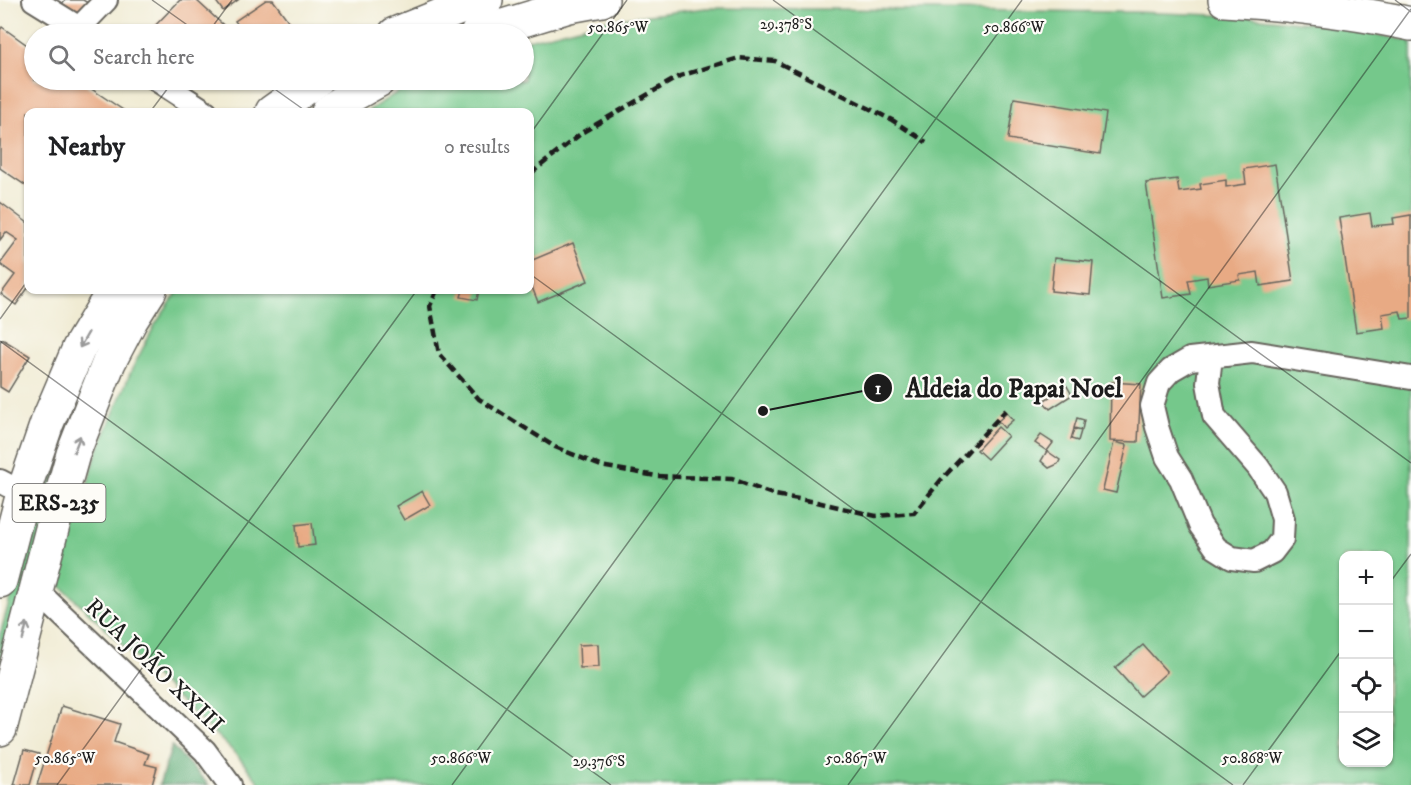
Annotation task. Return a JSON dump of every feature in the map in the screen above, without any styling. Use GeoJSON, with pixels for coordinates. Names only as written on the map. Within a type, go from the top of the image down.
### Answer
{"type":"FeatureCollection","features":[{"type":"Feature","properties":{"kind":"main road"},"geometry":{"type":"LineString","coordinates":[[420,24],[486,0]]}},
{"type":"Feature","properties":{"kind":"main road"},"geometry":{"type":"LineString","coordinates":[[510,24],[568,6],[602,0]]}},
{"type":"Feature","properties":{"kind":"main road"},"geometry":{"type":"LineString","coordinates":[[1225,0],[1268,3],[1411,24]]}},
{"type":"Feature","properties":{"kind":"main road"},"geometry":{"type":"LineString","coordinates":[[278,108],[303,90]]}},
{"type":"Feature","properties":{"kind":"main road"},"geometry":{"type":"LineString","coordinates":[[334,108],[361,90]]}},
{"type":"Feature","properties":{"kind":"main road","name":"ERS-235"},"geometry":{"type":"LineString","coordinates":[[0,581],[11,487],[47,423],[79,348],[112,294]]}},
{"type":"Feature","properties":{"kind":"main road","name":"ERS-235"},"geometry":{"type":"LineString","coordinates":[[0,729],[73,454],[110,362],[130,320],[147,294]]}},
{"type":"Feature","properties":{"kind":"street"},"geometry":{"type":"LineString","coordinates":[[34,0],[73,24]]}},
{"type":"Feature","properties":{"kind":"street"},"geometry":{"type":"LineString","coordinates":[[89,24],[106,0]]}},
{"type":"Feature","properties":{"kind":"street"},"geometry":{"type":"LineString","coordinates":[[172,90],[200,108]]}},
{"type":"Feature","properties":{"kind":"street"},"geometry":{"type":"LineString","coordinates":[[1211,357],[1208,383],[1214,416],[1258,466],[1275,492],[1283,519],[1282,539],[1272,552],[1254,561],[1232,558],[1216,548],[1200,525],[1181,479],[1167,457],[1152,406],[1159,383],[1171,370],[1190,359],[1252,352],[1411,378]]}},
{"type":"Feature","properties":{"kind":"street","name":"RUA JOÃO XXIII"},"geometry":{"type":"LineString","coordinates":[[36,590],[205,751],[230,785]]}},
{"type":"Feature","properties":{"kind":"green space"},"geometry":{"type":"Polygon","coordinates":[[[706,8],[1133,12],[1243,16],[1326,25],[1411,41],[1411,785],[261,785],[236,754],[60,585],[66,556],[97,452],[132,369],[156,323],[176,294],[534,294],[534,108],[372,108],[401,90],[534,90],[534,38],[607,20],[706,8]]]}},
{"type":"Feature","properties":{"kind":"green space"},"geometry":{"type":"Polygon","coordinates":[[[87,362],[96,366],[0,677],[0,635],[41,483],[87,362]]]}},
{"type":"Feature","properties":{"kind":"green space"},"geometry":{"type":"Polygon","coordinates":[[[172,746],[209,785],[159,785],[172,746]]]}},
{"type":"Feature","properties":{"kind":"building"},"geometry":{"type":"Polygon","coordinates":[[[65,0],[83,0],[88,3],[79,17],[61,5],[65,0]]]}},
{"type":"Feature","properties":{"kind":"building"},"geometry":{"type":"Polygon","coordinates":[[[180,0],[196,0],[222,24],[157,24],[180,0]]]}},
{"type":"Feature","properties":{"kind":"building"},"geometry":{"type":"Polygon","coordinates":[[[215,0],[238,0],[223,11],[215,0]]]}},
{"type":"Feature","properties":{"kind":"building"},"geometry":{"type":"Polygon","coordinates":[[[266,0],[273,0],[291,24],[237,24],[235,21],[266,0]]]}},
{"type":"Feature","properties":{"kind":"building"},"geometry":{"type":"Polygon","coordinates":[[[2,27],[24,43],[24,90],[93,90],[120,108],[24,108],[24,184],[0,168],[0,30],[2,27]]]}},
{"type":"Feature","properties":{"kind":"building"},"geometry":{"type":"Polygon","coordinates":[[[1014,98],[1106,113],[1100,154],[1008,139],[1014,98]]]}},
{"type":"Feature","properties":{"kind":"building"},"geometry":{"type":"Polygon","coordinates":[[[1275,164],[1293,281],[1260,286],[1258,272],[1239,275],[1240,280],[1208,285],[1207,277],[1188,280],[1191,294],[1163,298],[1146,183],[1177,179],[1179,192],[1201,189],[1200,184],[1226,180],[1226,187],[1246,184],[1244,169],[1275,164]]]}},
{"type":"Feature","properties":{"kind":"building"},"geometry":{"type":"Polygon","coordinates":[[[0,202],[24,220],[24,294],[16,305],[1,294],[15,275],[0,264],[18,240],[6,232],[0,240],[0,202]]]}},
{"type":"Feature","properties":{"kind":"building"},"geometry":{"type":"Polygon","coordinates":[[[1370,213],[1372,226],[1394,224],[1393,218],[1411,215],[1411,318],[1402,319],[1400,311],[1382,314],[1384,328],[1356,332],[1339,218],[1370,213]]]}},
{"type":"Feature","properties":{"kind":"building"},"geometry":{"type":"Polygon","coordinates":[[[573,243],[588,281],[538,302],[534,292],[534,259],[573,243]]]}},
{"type":"Feature","properties":{"kind":"building"},"geometry":{"type":"Polygon","coordinates":[[[1054,258],[1093,262],[1090,295],[1051,291],[1054,258]]]}},
{"type":"Feature","properties":{"kind":"building"},"geometry":{"type":"Polygon","coordinates":[[[462,294],[478,294],[477,300],[461,297],[462,294]]]}},
{"type":"Feature","properties":{"kind":"building"},"geometry":{"type":"Polygon","coordinates":[[[2,339],[30,356],[8,392],[0,387],[0,342],[2,339]]]}},
{"type":"Feature","properties":{"kind":"building"},"geometry":{"type":"Polygon","coordinates":[[[1111,382],[1141,384],[1138,442],[1110,441],[1111,382]]]}},
{"type":"Feature","properties":{"kind":"building"},"geometry":{"type":"Polygon","coordinates":[[[1067,386],[1072,395],[1050,409],[1043,401],[1067,386]]]}},
{"type":"Feature","properties":{"kind":"building"},"geometry":{"type":"Polygon","coordinates":[[[1007,413],[1013,420],[1004,428],[998,421],[1007,413]]]}},
{"type":"Feature","properties":{"kind":"building"},"geometry":{"type":"Polygon","coordinates":[[[1077,418],[1084,420],[1082,430],[1074,428],[1077,418]]]}},
{"type":"Feature","properties":{"kind":"building"},"geometry":{"type":"Polygon","coordinates":[[[998,427],[1008,436],[987,459],[977,450],[998,427]]]}},
{"type":"Feature","properties":{"kind":"building"},"geometry":{"type":"Polygon","coordinates":[[[1074,429],[1081,431],[1078,441],[1071,439],[1074,429]]]}},
{"type":"Feature","properties":{"kind":"building"},"geometry":{"type":"Polygon","coordinates":[[[1041,435],[1053,443],[1047,451],[1035,443],[1041,435]]]}},
{"type":"Feature","properties":{"kind":"building"},"geometry":{"type":"Polygon","coordinates":[[[1114,442],[1127,445],[1116,493],[1103,490],[1114,442]]]}},
{"type":"Feature","properties":{"kind":"building"},"geometry":{"type":"Polygon","coordinates":[[[1047,451],[1060,460],[1058,464],[1049,468],[1041,461],[1047,451]]]}},
{"type":"Feature","properties":{"kind":"building"},"geometry":{"type":"Polygon","coordinates":[[[422,491],[430,505],[404,520],[396,506],[422,491]]]}},
{"type":"Feature","properties":{"kind":"building"},"geometry":{"type":"Polygon","coordinates":[[[312,523],[315,545],[298,547],[296,525],[312,523]]]}},
{"type":"Feature","properties":{"kind":"building"},"geometry":{"type":"Polygon","coordinates":[[[598,644],[599,667],[580,668],[579,645],[598,644]]]}},
{"type":"Feature","properties":{"kind":"building"},"geometry":{"type":"Polygon","coordinates":[[[1143,645],[1167,672],[1140,696],[1115,668],[1143,645]]]}},
{"type":"Feature","properties":{"kind":"building"},"geometry":{"type":"Polygon","coordinates":[[[62,706],[120,724],[114,742],[149,754],[145,764],[157,767],[152,785],[37,785],[62,706]]]}},
{"type":"Feature","properties":{"kind":"building"},"geometry":{"type":"Polygon","coordinates":[[[24,750],[39,754],[30,785],[14,785],[24,750]]]}},
{"type":"Feature","properties":{"kind":"railway"},"geometry":{"type":"LineString","coordinates":[[534,171],[583,132],[680,76],[739,58],[775,61],[892,120],[926,142]]}},
{"type":"Feature","properties":{"kind":"railway"},"geometry":{"type":"LineString","coordinates":[[435,294],[430,306],[439,354],[479,399],[555,447],[601,466],[656,476],[732,479],[775,495],[876,516],[914,513],[941,480],[1006,410]]}},
{"type":"Feature","properties":{"kind":"place","name":"Aldeia do Papai Noel"},"geometry":{"type":"Point","coordinates":[763,411]}}]}
